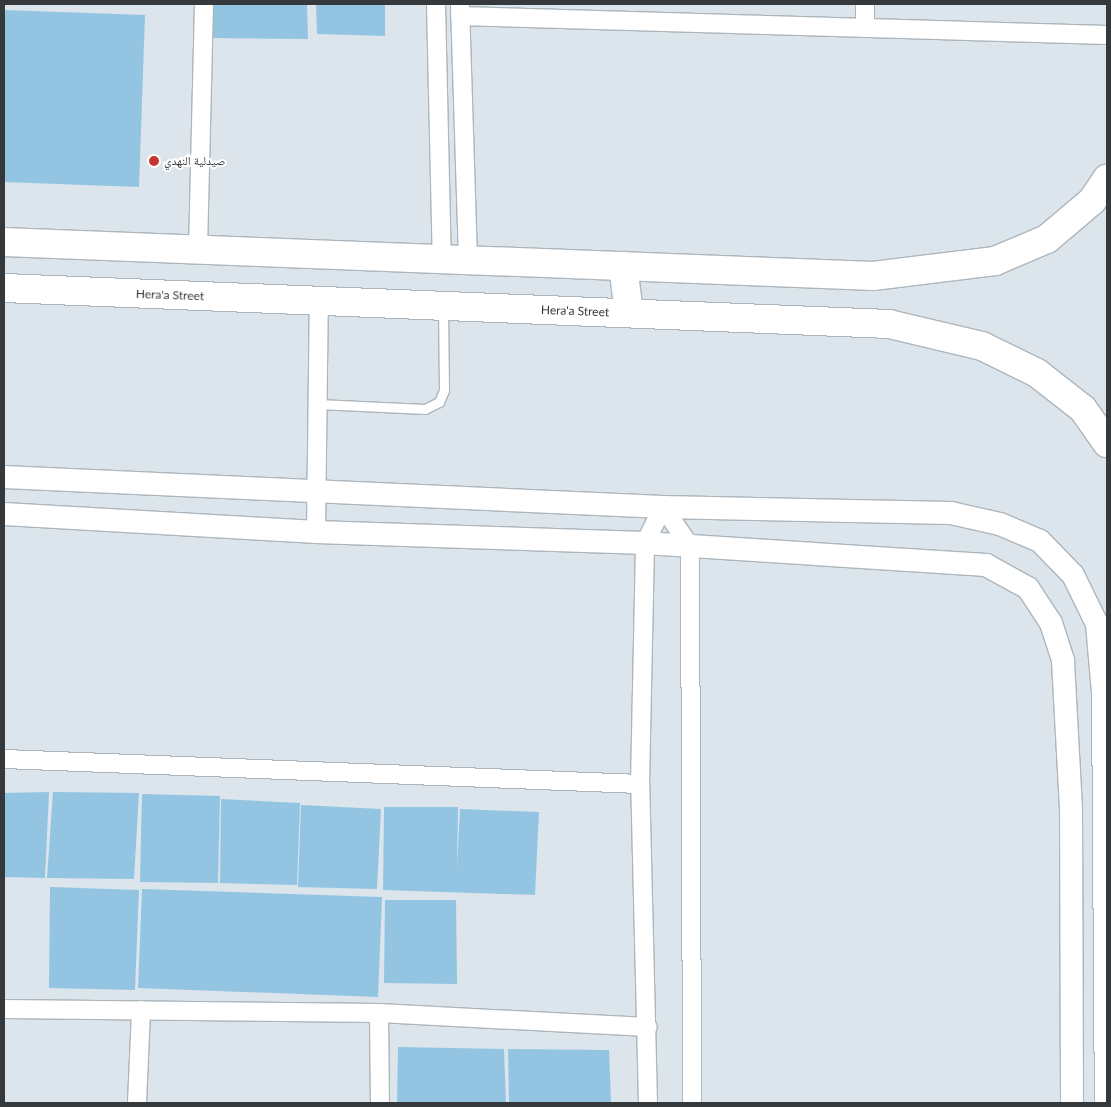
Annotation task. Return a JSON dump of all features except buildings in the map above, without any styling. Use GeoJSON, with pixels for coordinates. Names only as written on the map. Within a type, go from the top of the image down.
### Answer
{"type":"FeatureCollection","features":[{"type":"Feature","properties":{"kind":"main road"},"geometry":{"type":"LineString","coordinates":[[4,242],[873,276],[995,262],[1047,239],[1092,201],[1107,179]]}},
{"type":"Feature","properties":{"kind":"main road"},"geometry":{"type":"LineString","coordinates":[[623,266],[629,313]]}},
{"type":"Feature","properties":{"kind":"main road","name":"Hera'a Street"},"geometry":{"type":"LineString","coordinates":[[4,288],[889,324],[982,346],[1045,379],[1083,409],[1107,443]]}},
{"type":"Feature","properties":{"kind":"street"},"geometry":{"type":"LineString","coordinates":[[198,249],[204,4]]}},
{"type":"Feature","properties":{"kind":"street"},"geometry":{"type":"LineString","coordinates":[[436,4],[455,261]]}},
{"type":"Feature","properties":{"kind":"street"},"geometry":{"type":"LineString","coordinates":[[865,4],[865,28]]}},
{"type":"Feature","properties":{"kind":"street"},"geometry":{"type":"LineString","coordinates":[[455,261],[460,10],[865,28],[1107,35]]}},
{"type":"Feature","properties":{"kind":"street"},"geometry":{"type":"LineString","coordinates":[[316,532],[319,301]]}},
{"type":"Feature","properties":{"kind":"street"},"geometry":{"type":"LineString","coordinates":[[4,477],[663,508],[951,513],[1000,524],[1040,541],[1073,575],[1097,624],[1103,692],[1106,1103]]}},
{"type":"Feature","properties":{"kind":"street"},"geometry":{"type":"LineString","coordinates":[[648,1103],[648,1027],[640,784],[645,543],[663,508]]}},
{"type":"Feature","properties":{"kind":"street"},"geometry":{"type":"LineString","coordinates":[[663,508],[690,546],[692,1103]]}},
{"type":"Feature","properties":{"kind":"street"},"geometry":{"type":"LineString","coordinates":[[4,514],[316,532],[645,543],[940,558],[986,565],[1028,588],[1051,623],[1063,661],[1071,809],[1072,1103]]}},
{"type":"Feature","properties":{"kind":"street"},"geometry":{"type":"LineString","coordinates":[[4,759],[640,784]]}},
{"type":"Feature","properties":{"kind":"street"},"geometry":{"type":"LineString","coordinates":[[4,1008],[379,1013],[648,1027]]}},
{"type":"Feature","properties":{"kind":"street"},"geometry":{"type":"LineString","coordinates":[[137,1103],[142,1010]]}},
{"type":"Feature","properties":{"kind":"street"},"geometry":{"type":"LineString","coordinates":[[379,1013],[380,1103]]}},
{"type":"Feature","properties":{"kind":"lane"},"geometry":{"type":"LineString","coordinates":[[318,404],[425,409],[439,402],[444,390],[443,306]]}},
{"type":"Feature","properties":{"kind":"place","name":"صيدلية النهدي"},"geometry":{"type":"Point","coordinates":[154,161]}}]}
